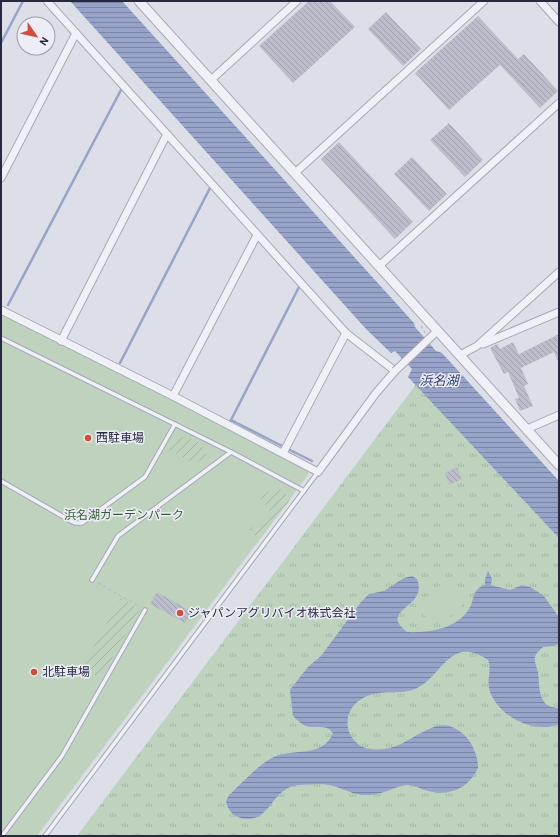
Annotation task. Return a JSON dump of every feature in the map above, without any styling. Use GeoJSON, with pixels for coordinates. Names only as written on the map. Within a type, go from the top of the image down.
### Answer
{"type":"FeatureCollection","features":[{"type":"Feature","properties":{"kind":"street"},"geometry":{"type":"LineString","coordinates":[[47,1],[346,333],[395,371]]}},
{"type":"Feature","properties":{"kind":"street"},"geometry":{"type":"LineString","coordinates":[[140,1],[379,266],[436,332],[460,355],[559,465]]}},
{"type":"Feature","properties":{"kind":"street"},"geometry":{"type":"LineString","coordinates":[[211,80],[297,1]]}},
{"type":"Feature","properties":{"kind":"street"},"geometry":{"type":"LineString","coordinates":[[295,173],[484,1]]}},
{"type":"Feature","properties":{"kind":"street"},"geometry":{"type":"LineString","coordinates":[[540,1],[559,22]]}},
{"type":"Feature","properties":{"kind":"street"},"geometry":{"type":"LineString","coordinates":[[1,178],[76,33]]}},
{"type":"Feature","properties":{"kind":"street"},"geometry":{"type":"LineString","coordinates":[[379,266],[559,103]]}},
{"type":"Feature","properties":{"kind":"street"},"geometry":{"type":"LineString","coordinates":[[60,341],[167,134]]}},
{"type":"Feature","properties":{"kind":"street"},"geometry":{"type":"LineString","coordinates":[[173,396],[257,235]]}},
{"type":"Feature","properties":{"kind":"street"},"geometry":{"type":"LineString","coordinates":[[477,346],[559,272]]}},
{"type":"Feature","properties":{"kind":"street"},"geometry":{"type":"LineString","coordinates":[[1,310],[60,341],[173,396],[318,472],[376,393],[395,371],[436,332]]}},
{"type":"Feature","properties":{"kind":"street"},"geometry":{"type":"LineString","coordinates":[[460,355],[477,346],[559,312]]}},
{"type":"Feature","properties":{"kind":"street"},"geometry":{"type":"LineString","coordinates":[[283,453],[346,333]]}},
{"type":"Feature","properties":{"kind":"street"},"geometry":{"type":"LineString","coordinates":[[527,429],[559,415]]}},
{"type":"Feature","properties":{"kind":"lane"},"geometry":{"type":"LineString","coordinates":[[1,338],[231,452],[304,491]]}},
{"type":"Feature","properties":{"kind":"lane"},"geometry":{"type":"LineString","coordinates":[[1,481],[69,520],[76,523],[82,523],[145,477],[175,424]]}},
{"type":"Feature","properties":{"kind":"lane"},"geometry":{"type":"LineString","coordinates":[[92,580],[118,536],[231,452]]}},
{"type":"Feature","properties":{"kind":"lane"},"geometry":{"type":"LineString","coordinates":[[45,836],[318,472]]}},
{"type":"Feature","properties":{"kind":"lane"},"geometry":{"type":"LineString","coordinates":[[2,836],[62,756],[145,610]]}},
{"type":"Feature","properties":{"kind":"path"},"geometry":{"type":"LineString","coordinates":[[92,580],[145,610]]}},
{"type":"Feature","properties":{"kind":"green space","name":"浜名湖ガーデンパーク"},"geometry":{"type":"Polygon","coordinates":[[[1,312],[309,470],[308,475],[37,836],[1,836],[1,312]]]}},
{"type":"Feature","properties":{"kind":"green space"},"geometry":{"type":"Polygon","coordinates":[[[423,375],[559,518],[559,836],[77,836],[423,375]]]}},
{"type":"Feature","properties":{"kind":"green space"},"geometry":{"type":"Polygon","coordinates":[[[182,437],[198,442],[205,451],[206,456],[195,464],[169,450],[174,441],[182,437]]]}},
{"type":"Feature","properties":{"kind":"green space"},"geometry":{"type":"Polygon","coordinates":[[[276,486],[284,492],[290,500],[260,539],[249,530],[271,514],[260,498],[276,486]]]}},
{"type":"Feature","properties":{"kind":"green space"},"geometry":{"type":"Polygon","coordinates":[[[441,584],[453,587],[459,591],[464,597],[465,601],[457,611],[449,617],[443,619],[430,618],[423,615],[420,608],[422,599],[434,592],[441,584]]]}},
{"type":"Feature","properties":{"kind":"green space"},"geometry":{"type":"Polygon","coordinates":[[[121,598],[140,609],[101,678],[82,667],[121,598]]]}},
{"type":"Feature","properties":{"kind":"water","name":"浜名湖"},"geometry":{"type":"Polygon","coordinates":[[[70,1],[122,1],[414,323],[415,327],[436,351],[442,353],[559,481],[559,538],[408,377],[412,369],[395,351],[391,353],[367,330],[70,1]]]}},
{"type":"Feature","properties":{"kind":"water"},"geometry":{"type":"Polygon","coordinates":[[[488,571],[492,579],[491,585],[510,590],[522,585],[530,587],[543,595],[559,617],[559,643],[554,646],[543,647],[536,654],[535,663],[538,672],[541,696],[543,701],[547,704],[552,707],[559,708],[559,724],[549,727],[527,725],[507,714],[499,707],[489,688],[490,667],[488,660],[475,653],[464,652],[447,660],[433,676],[415,689],[404,692],[378,693],[365,697],[352,707],[349,714],[348,729],[356,742],[363,747],[380,749],[397,746],[428,730],[442,725],[456,729],[467,737],[471,743],[478,762],[478,768],[469,782],[456,790],[449,792],[433,792],[407,785],[374,795],[355,794],[324,784],[300,785],[290,787],[283,791],[262,814],[255,818],[248,819],[238,817],[231,812],[226,801],[229,795],[263,764],[282,754],[314,749],[328,742],[333,734],[331,731],[325,727],[306,726],[293,716],[290,690],[308,667],[321,656],[361,602],[369,594],[384,591],[404,578],[412,576],[417,579],[419,589],[416,596],[400,613],[398,618],[399,624],[407,632],[424,632],[450,625],[464,616],[469,609],[478,589],[485,585],[485,579],[488,571]]]}},
{"type":"Feature","properties":{"kind":"building"},"geometry":{"type":"Polygon","coordinates":[[[309,1],[330,1],[355,27],[293,83],[259,46],[309,1]]]}},
{"type":"Feature","properties":{"kind":"building"},"geometry":{"type":"Polygon","coordinates":[[[386,12],[421,49],[403,66],[368,29],[386,12]]]}},
{"type":"Feature","properties":{"kind":"building"},"geometry":{"type":"Polygon","coordinates":[[[478,16],[518,59],[524,54],[558,91],[540,108],[500,65],[449,110],[415,73],[478,16]]]}},
{"type":"Feature","properties":{"kind":"building"},"geometry":{"type":"Polygon","coordinates":[[[449,123],[483,160],[465,177],[430,140],[449,123]]]}},
{"type":"Feature","properties":{"kind":"building"},"geometry":{"type":"Polygon","coordinates":[[[339,142],[413,222],[395,239],[321,159],[339,142]]]}},
{"type":"Feature","properties":{"kind":"building"},"geometry":{"type":"Polygon","coordinates":[[[412,157],[447,194],[429,211],[394,174],[412,157]]]}},
{"type":"Feature","properties":{"kind":"building"},"geometry":{"type":"Polygon","coordinates":[[[559,334],[559,364],[554,352],[521,368],[528,384],[524,386],[533,406],[520,411],[515,399],[519,398],[508,372],[504,374],[490,348],[497,344],[500,349],[513,342],[519,354],[559,334]]]}},
{"type":"Feature","properties":{"kind":"building"},"geometry":{"type":"Polygon","coordinates":[[[457,467],[462,479],[449,485],[445,473],[457,467]]]}},
{"type":"Feature","properties":{"kind":"building"},"geometry":{"type":"Polygon","coordinates":[[[157,592],[192,612],[185,623],[150,604],[157,592]]]}},
{"type":"Feature","properties":{"kind":"waterway"},"geometry":{"type":"LineString","coordinates":[[1,43],[23,1]]}},
{"type":"Feature","properties":{"kind":"waterway"},"geometry":{"type":"LineString","coordinates":[[8,305],[122,88]]}},
{"type":"Feature","properties":{"kind":"waterway"},"geometry":{"type":"LineString","coordinates":[[120,363],[211,186]]}},
{"type":"Feature","properties":{"kind":"waterway"},"geometry":{"type":"LineString","coordinates":[[230,422],[300,285]]}},
{"type":"Feature","properties":{"kind":"waterway"},"geometry":{"type":"LineString","coordinates":[[231,420],[284,447]]}},
{"type":"Feature","properties":{"kind":"waterway"},"geometry":{"type":"LineString","coordinates":[[290,450],[312,461]]}},
{"type":"Feature","properties":{"kind":"place","name":"西駐車場"},"geometry":{"type":"Point","coordinates":[88,438]}},
{"type":"Feature","properties":{"kind":"place","name":"ジャパンアグリバイオ株式会社"},"geometry":{"type":"Point","coordinates":[180,613]}},
{"type":"Feature","properties":{"kind":"place","name":"北駐車場"},"geometry":{"type":"Point","coordinates":[34,672]}}]}
